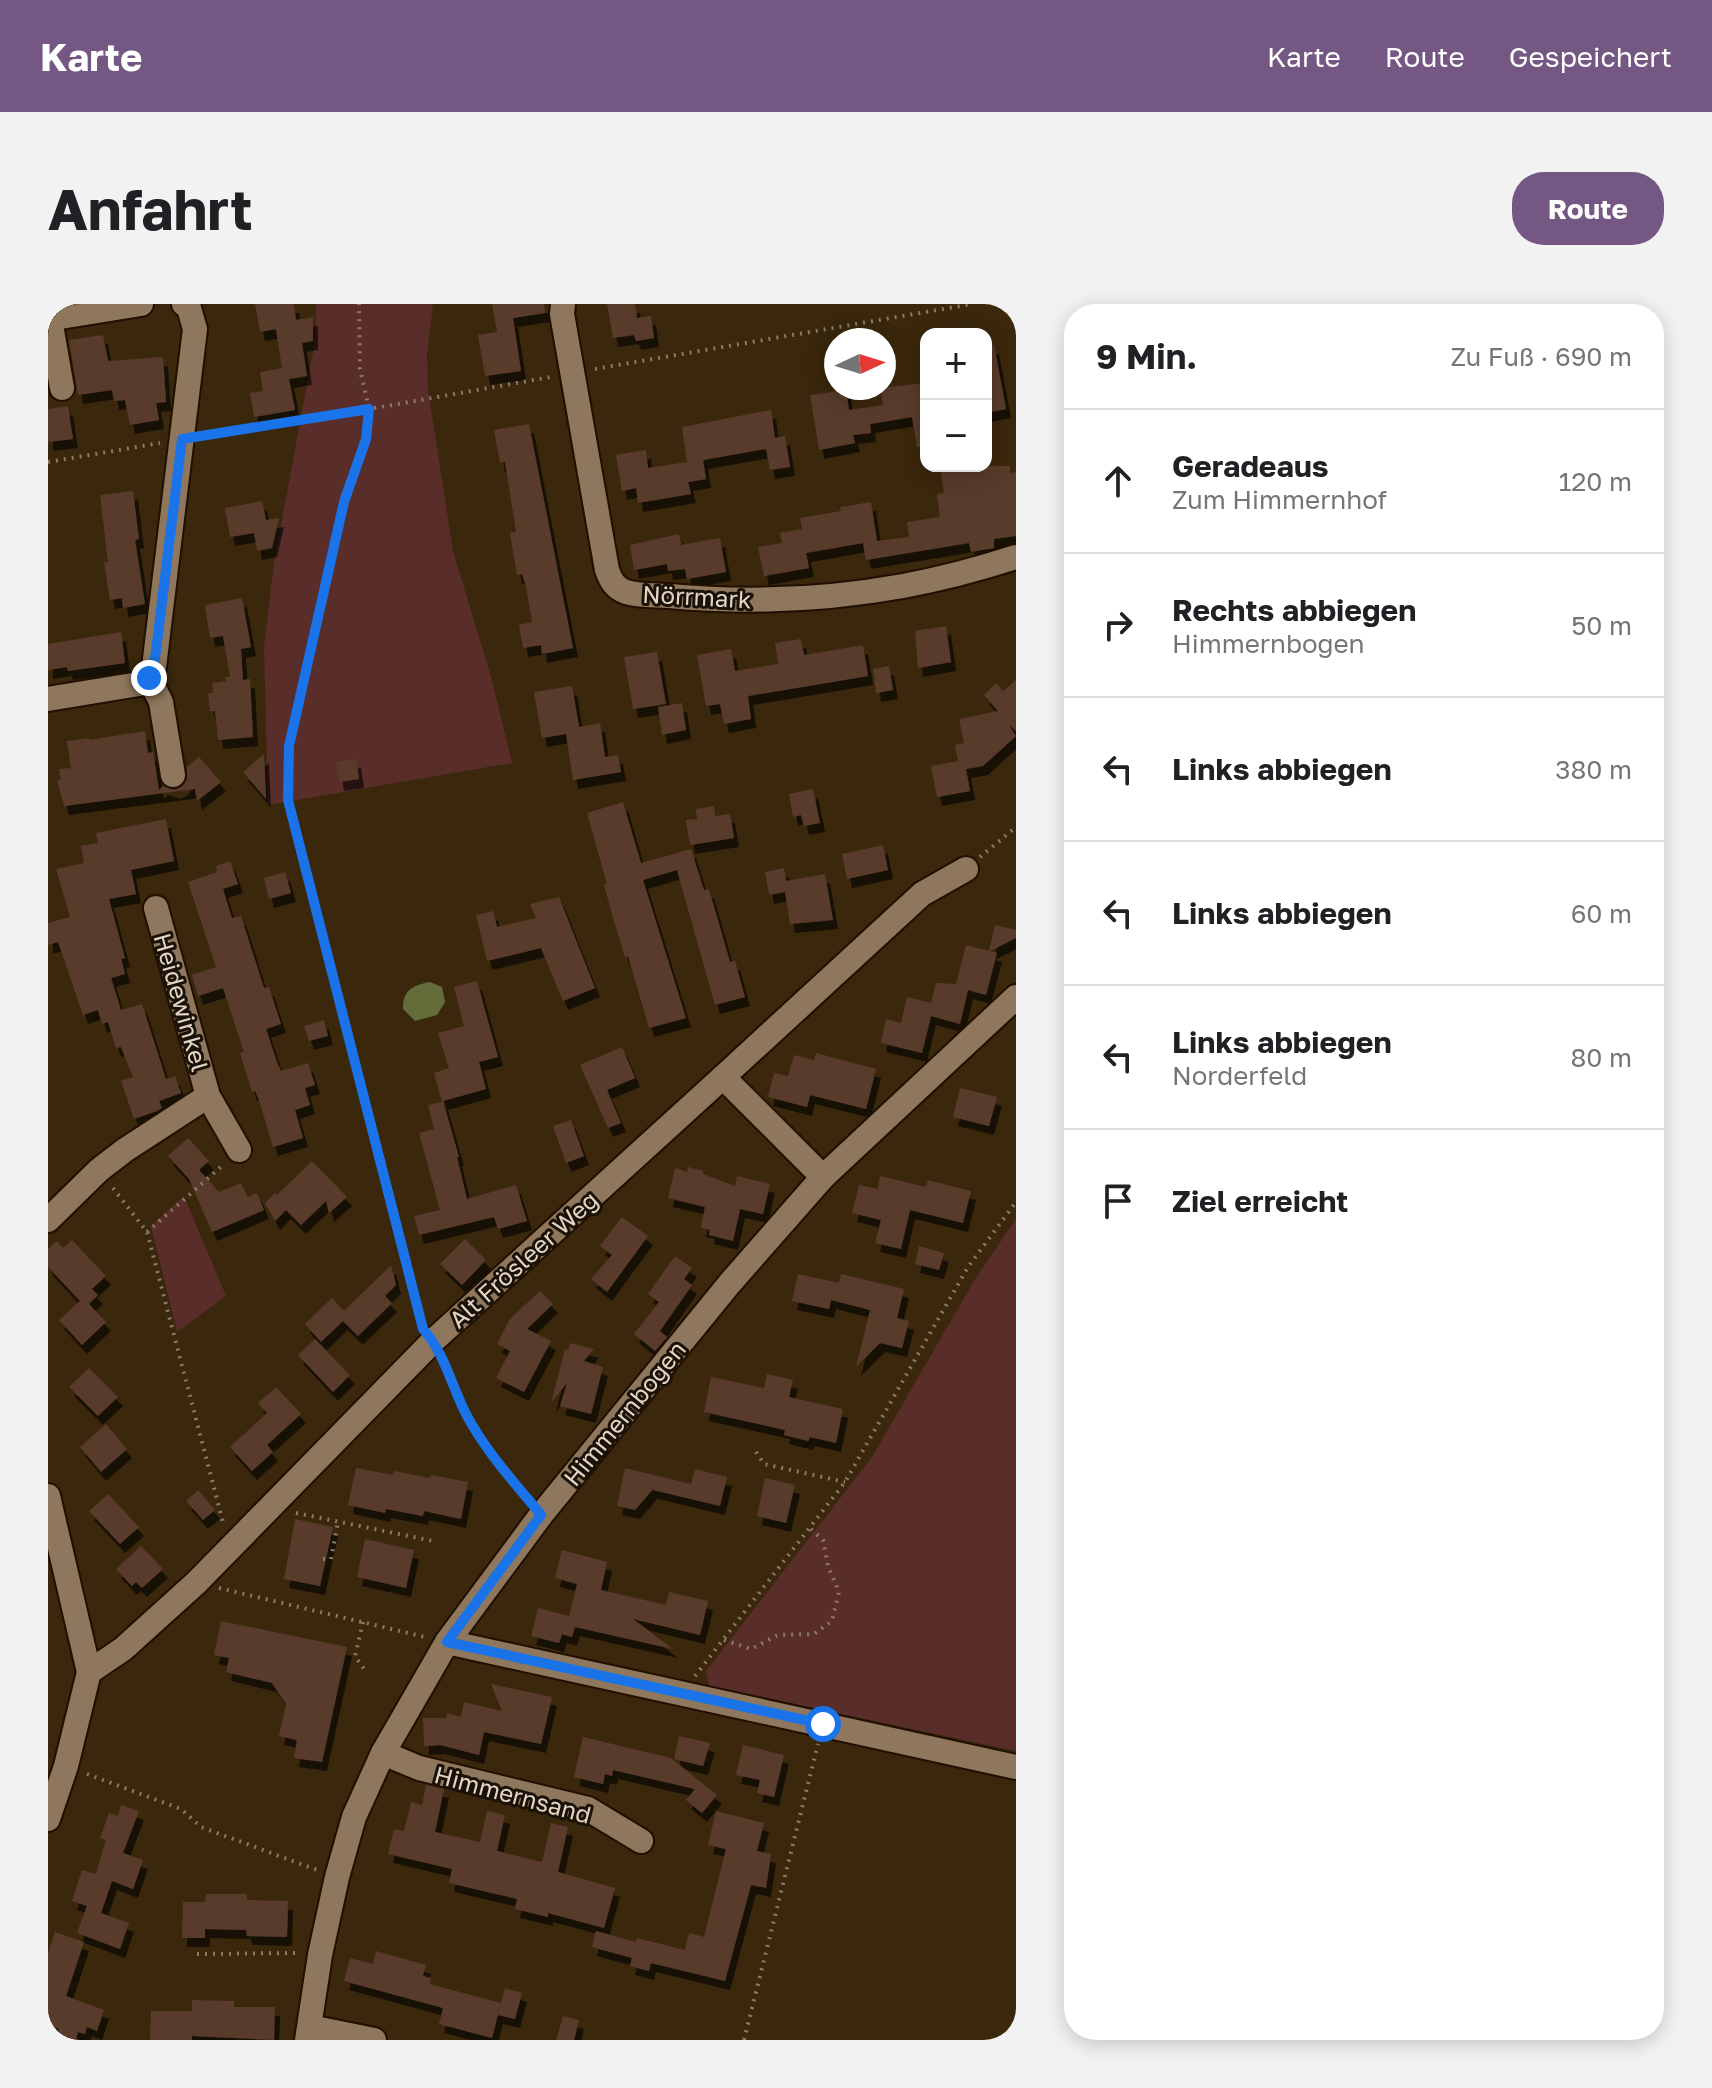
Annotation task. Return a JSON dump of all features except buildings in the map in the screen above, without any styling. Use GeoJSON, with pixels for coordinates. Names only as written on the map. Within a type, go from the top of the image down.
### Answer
{"type":"FeatureCollection","features":[{"type":"Feature","properties":{"kind":"street"},"geometry":{"type":"LineString","coordinates":[[62,388],[49,319],[141,304]]}},
{"type":"Feature","properties":{"kind":"street"},"geometry":{"type":"LineString","coordinates":[[48,699],[139,684],[149,678],[154,667],[195,329],[189,308],[184,304]]}},
{"type":"Feature","properties":{"kind":"street","name":"Nörrmark"},"geometry":{"type":"LineString","coordinates":[[563,304],[562,314],[607,570],[613,585],[627,592],[751,600],[827,596],[901,586],[975,570],[1016,557]]}},
{"type":"Feature","properties":{"kind":"street"},"geometry":{"type":"LineString","coordinates":[[149,678],[161,702],[173,775]]}},
{"type":"Feature","properties":{"kind":"street","name":"Alt Frösleer Weg"},"geometry":{"type":"LineString","coordinates":[[89,1672],[123,1649],[196,1583],[433,1341],[922,894],[966,869]]}},
{"type":"Feature","properties":{"kind":"street","name":"Heidewinkel"},"geometry":{"type":"LineString","coordinates":[[156,908],[208,1096],[239,1150]]}},
{"type":"Feature","properties":{"kind":"street","name":"Himmernbogen"},"geometry":{"type":"LineString","coordinates":[[308,2034],[320,1955],[354,1817],[383,1753],[447,1642],[541,1515],[730,1283],[823,1177],[1016,997]]}},
{"type":"Feature","properties":{"kind":"street"},"geometry":{"type":"LineString","coordinates":[[723,1077],[823,1177]]}},
{"type":"Feature","properties":{"kind":"street","name":"Heidewinkel"},"geometry":{"type":"LineString","coordinates":[[48,1220],[99,1170],[208,1096]]}},
{"type":"Feature","properties":{"kind":"street"},"geometry":{"type":"LineString","coordinates":[[48,1496],[89,1672],[66,1766],[48,1819]]}},
{"type":"Feature","properties":{"kind":"street"},"geometry":{"type":"LineString","coordinates":[[447,1642],[1016,1767]]}},
{"type":"Feature","properties":{"kind":"street","name":"Himmernsand"},"geometry":{"type":"LineString","coordinates":[[383,1753],[419,1768],[588,1809],[641,1841]]}},
{"type":"Feature","properties":{"kind":"street"},"geometry":{"type":"LineString","coordinates":[[308,2034],[374,2040]]}},
{"type":"Feature","properties":{"kind":"path"},"geometry":{"type":"LineString","coordinates":[[359,304],[360,369],[369,409],[366,439],[344,502],[289,746],[288,800],[423,1329],[443,1356],[466,1414],[488,1452],[541,1515]]}},
{"type":"Feature","properties":{"kind":"path"},"geometry":{"type":"LineString","coordinates":[[48,462],[972,304]]}},
{"type":"Feature","properties":{"kind":"path"},"geometry":{"type":"LineString","coordinates":[[966,869],[1016,827]]}},
{"type":"Feature","properties":{"kind":"path"},"geometry":{"type":"LineString","coordinates":[[147,1232],[239,1150]]}},
{"type":"Feature","properties":{"kind":"path"},"geometry":{"type":"LineString","coordinates":[[99,1170],[147,1232],[230,1549]]}},
{"type":"Feature","properties":{"kind":"path"},"geometry":{"type":"LineString","coordinates":[[681,1694],[845,1482],[968,1267],[1016,1202]]}},
{"type":"Feature","properties":{"kind":"path"},"geometry":{"type":"LineString","coordinates":[[756,1452],[764,1464],[845,1482]]}},
{"type":"Feature","properties":{"kind":"path"},"geometry":{"type":"LineString","coordinates":[[280,1498],[296,1513],[433,1541]]}},
{"type":"Feature","properties":{"kind":"path"},"geometry":{"type":"LineString","coordinates":[[323,1559],[331,1559],[339,1522]]}},
{"type":"Feature","properties":{"kind":"path"},"geometry":{"type":"LineString","coordinates":[[724,1640],[751,1649],[778,1635],[814,1634],[832,1621],[839,1592],[828,1566],[823,1540],[811,1529]]}},
{"type":"Feature","properties":{"kind":"path"},"geometry":{"type":"LineString","coordinates":[[196,1583],[447,1642]]}},
{"type":"Feature","properties":{"kind":"path"},"geometry":{"type":"LineString","coordinates":[[363,1622],[355,1656],[364,1669]]}},
{"type":"Feature","properties":{"kind":"path"},"geometry":{"type":"LineString","coordinates":[[744,2040],[823,1724]]}},
{"type":"Feature","properties":{"kind":"path"},"geometry":{"type":"LineString","coordinates":[[66,1766],[181,1809],[201,1827],[337,1877]]}},
{"type":"Feature","properties":{"kind":"path"},"geometry":{"type":"LineString","coordinates":[[197,1954],[320,1955]]}},
{"type":"Feature","properties":{"kind":"shaded area"},"geometry":{"type":"Polygon","coordinates":[[[316,304],[433,304],[427,355],[428,389],[453,551],[492,680],[512,763],[268,805],[264,646],[274,563],[315,341],[316,304]]]}},
{"type":"Feature","properties":{"kind":"shaded area"},"geometry":{"type":"Polygon","coordinates":[[[430,982],[442,987],[445,1002],[437,1015],[415,1021],[403,1009],[404,998],[414,987],[430,982]]]}},
{"type":"Feature","properties":{"kind":"shaded area"},"geometry":{"type":"Polygon","coordinates":[[[184,1196],[226,1296],[177,1332],[151,1226],[184,1196]]]}},
{"type":"Feature","properties":{"kind":"shaded area"},"geometry":{"type":"Polygon","coordinates":[[[1016,1219],[1016,1751],[709,1686],[706,1671],[872,1457],[975,1279],[1016,1219]]]}},
{"type":"Feature","properties":{"kind":"route"},"geometry":{"type":"LineString","coordinates":[[149,678],[154,667],[182,439],[369,409],[366,439],[344,502],[289,746],[288,800],[423,1329],[443,1356],[466,1414],[488,1452],[541,1515],[447,1642],[823,1724]]}}]}
